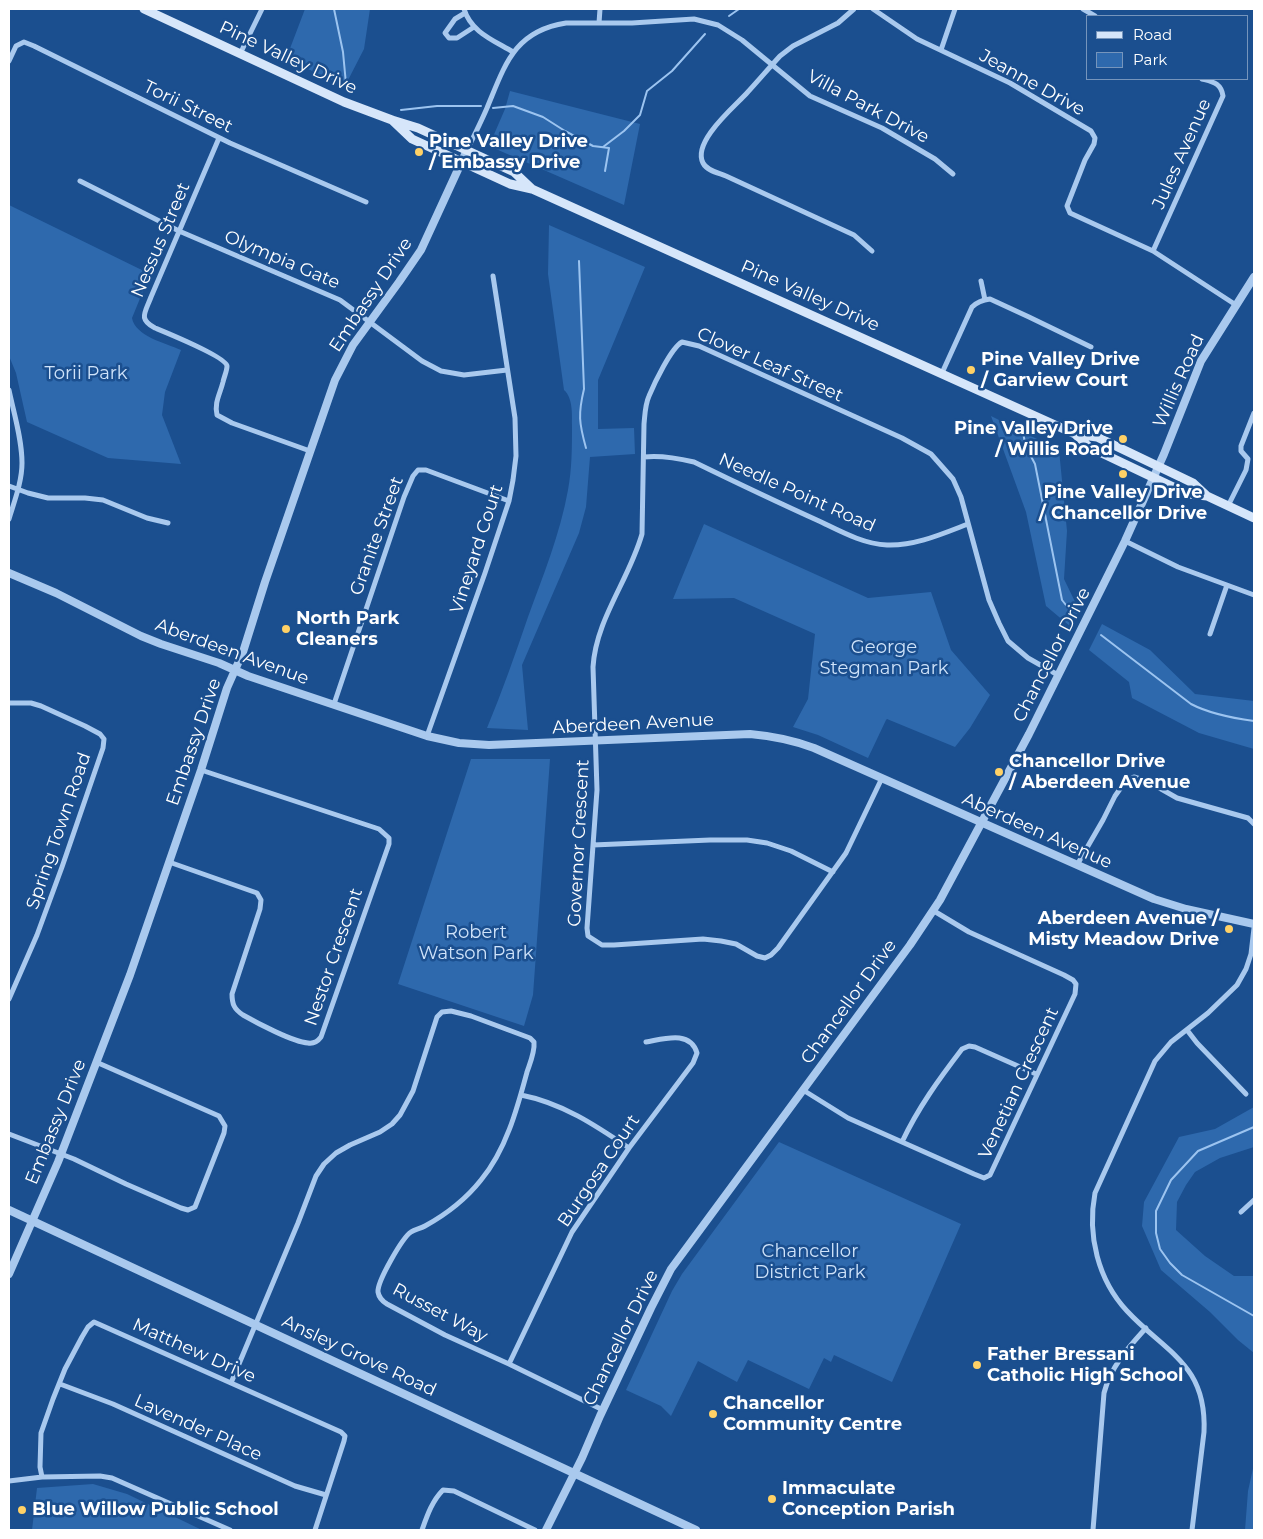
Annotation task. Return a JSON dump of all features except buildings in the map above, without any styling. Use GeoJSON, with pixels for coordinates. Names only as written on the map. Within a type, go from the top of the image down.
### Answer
{"type":"FeatureCollection","features":[{"type":"Feature","properties":{"kind":"main road","name":"Pine Valley Drive"},"geometry":{"type":"LineString","coordinates":[[144,9],[344,102],[418,128],[467,150],[514,172],[532,189]]}},
{"type":"Feature","properties":{"kind":"main road","name":"Pine Valley Drive"},"geometry":{"type":"LineString","coordinates":[[392,120],[412,139],[510,184],[532,189],[1075,434],[1097,437],[1193,483],[1207,496],[1254,518]]}},
{"type":"Feature","properties":{"kind":"main road","name":"Pine Valley Drive"},"geometry":{"type":"LineString","coordinates":[[1075,434],[1089,447],[1154,476],[1188,494],[1207,496]]}},
{"type":"Feature","properties":{"kind":"street"},"geometry":{"type":"LineString","coordinates":[[240,54],[262,9]]}},
{"type":"Feature","properties":{"kind":"street"},"geometry":{"type":"LineString","coordinates":[[599,23],[600,9]]}},
{"type":"Feature","properties":{"kind":"street"},"geometry":{"type":"LineString","coordinates":[[854,9],[838,23],[785,51],[712,131],[701,151],[703,163],[708,168],[854,235],[872,251]]}},
{"type":"Feature","properties":{"kind":"street","name":"Jeanne Drive"},"geometry":{"type":"LineString","coordinates":[[872,9],[917,39],[1010,83],[1091,131],[1095,138],[1094,144],[1081,169],[1067,206],[1072,215],[1153,251],[1236,306]]}},
{"type":"Feature","properties":{"kind":"street"},"geometry":{"type":"LineString","coordinates":[[941,50],[955,9]]}},
{"type":"Feature","properties":{"kind":"street"},"geometry":{"type":"LineString","coordinates":[[474,27],[457,38],[450,38],[445,32],[464,11],[474,27],[512,52]]}},
{"type":"Feature","properties":{"kind":"street","name":"Villa Park Drive"},"geometry":{"type":"LineString","coordinates":[[467,150],[512,52],[538,31],[566,23],[632,23],[694,19],[711,23],[733,33],[810,96],[882,128],[935,159],[952,174]]}},
{"type":"Feature","properties":{"kind":"street","name":"Torii Street"},"geometry":{"type":"LineString","coordinates":[[9,61],[16,46],[24,42],[219,138],[366,202]]}},
{"type":"Feature","properties":{"kind":"street","name":"Jules Avenue"},"geometry":{"type":"LineString","coordinates":[[1153,251],[1223,96],[1222,89],[1218,85],[1205,80]]}},
{"type":"Feature","properties":{"kind":"street","name":"Nessus Street"},"geometry":{"type":"LineString","coordinates":[[219,138],[151,297],[144,317],[145,321],[155,328],[214,355],[226,363],[227,367],[221,390],[216,400],[217,415],[232,423],[310,451]]}},
{"type":"Feature","properties":{"kind":"street","name":"Embassy Drive"},"geometry":{"type":"LineString","coordinates":[[9,1274],[61,1154],[130,975],[201,770],[227,688],[243,652],[330,392],[353,345],[421,250],[467,150]]}},
{"type":"Feature","properties":{"kind":"street","name":"Olympia Gate"},"geometry":{"type":"LineString","coordinates":[[80,180],[179,231],[340,300],[422,361],[441,371],[464,375],[507,370]]}},
{"type":"Feature","properties":{"kind":"street","name":"Vineyard Court"},"geometry":{"type":"LineString","coordinates":[[427,736],[471,616],[509,502],[513,480],[517,442],[515,418],[493,276]]}},
{"type":"Feature","properties":{"kind":"street","name":"Willis Road"},"geometry":{"type":"LineString","coordinates":[[1154,476],[1201,361],[1254,277]]}},
{"type":"Feature","properties":{"kind":"street"},"geometry":{"type":"LineString","coordinates":[[981,281],[985,300]]}},
{"type":"Feature","properties":{"kind":"street"},"geometry":{"type":"LineString","coordinates":[[942,374],[972,308],[985,300],[990,300],[1029,316],[1091,347]]}},
{"type":"Feature","properties":{"kind":"street","name":"Clover Leaf Street"},"geometry":{"type":"LineString","coordinates":[[596,740],[594,653],[599,632],[637,550],[642,534],[645,411],[649,396],[677,345],[682,342],[688,342],[925,450],[944,468],[953,480],[961,497],[989,600],[1008,641],[1028,658],[1058,675]]}},
{"type":"Feature","properties":{"kind":"street"},"geometry":{"type":"LineString","coordinates":[[9,390],[22,463],[9,519]]}},
{"type":"Feature","properties":{"kind":"street"},"geometry":{"type":"LineString","coordinates":[[1228,506],[1246,470],[1248,459],[1241,451],[1241,446],[1254,413]]}},
{"type":"Feature","properties":{"kind":"street","name":"Needle Point Road"},"geometry":{"type":"LineString","coordinates":[[644,457],[668,457],[694,462],[840,531],[876,544],[898,545],[917,542],[968,524]]}},
{"type":"Feature","properties":{"kind":"street","name":"Granite Street"},"geometry":{"type":"LineString","coordinates":[[334,704],[404,497],[413,476],[418,470],[426,470],[509,502]]}},
{"type":"Feature","properties":{"kind":"street","name":"Chancellor Drive"},"geometry":{"type":"LineString","coordinates":[[546,1530],[671,1269],[934,911],[1029,734],[1125,541],[1154,476]]}},
{"type":"Feature","properties":{"kind":"street"},"geometry":{"type":"LineString","coordinates":[[9,486],[48,498],[103,500],[147,518],[168,523]]}},
{"type":"Feature","properties":{"kind":"street"},"geometry":{"type":"LineString","coordinates":[[1125,541],[1178,567],[1254,595]]}},
{"type":"Feature","properties":{"kind":"street","name":"Aberdeen Avenue"},"geometry":{"type":"LineString","coordinates":[[9,573],[56,593],[141,636],[219,663],[248,676],[427,736],[459,743],[489,745],[734,734],[784,738],[814,748],[1154,899],[1254,926]]}},
{"type":"Feature","properties":{"kind":"street"},"geometry":{"type":"LineString","coordinates":[[1210,634],[1227,586]]}},
{"type":"Feature","properties":{"kind":"street","name":"Spring Town Road"},"geometry":{"type":"LineString","coordinates":[[9,704],[31,703],[41,706],[85,726],[100,734],[104,739],[100,757],[62,867],[37,935],[9,999]]}},
{"type":"Feature","properties":{"kind":"street","name":"Governor Crescent"},"geometry":{"type":"LineString","coordinates":[[596,740],[597,790],[587,928],[588,936],[602,944],[645,943],[703,938],[736,944],[757,956],[765,958],[771,955],[846,853],[882,778]]}},
{"type":"Feature","properties":{"kind":"street","name":"Nestor Crescent"},"geometry":{"type":"LineString","coordinates":[[169,862],[257,893],[261,900],[260,909],[232,994],[232,1003],[236,1010],[243,1015],[293,1039],[308,1044],[319,1040],[322,1037],[389,844],[388,838],[379,829],[201,770]]}},
{"type":"Feature","properties":{"kind":"street"},"geometry":{"type":"LineString","coordinates":[[1077,865],[1115,796],[1126,782],[1134,777],[1147,781],[1177,798],[1248,818],[1254,824]]}},
{"type":"Feature","properties":{"kind":"street"},"geometry":{"type":"LineString","coordinates":[[593,845],[746,840],[767,843],[791,851],[833,872]]}},
{"type":"Feature","properties":{"kind":"street","name":"Venetian Crescent"},"geometry":{"type":"LineString","coordinates":[[803,1090],[848,1118],[984,1178],[990,1175],[996,1166],[1036,1074],[1075,994],[1076,984],[1064,975],[969,932],[934,911]]}},
{"type":"Feature","properties":{"kind":"street"},"geometry":{"type":"LineString","coordinates":[[1192,1530],[1204,1432],[1205,1416],[1201,1399],[1195,1381],[1186,1366],[1128,1312],[1111,1290],[1094,1245],[1092,1211],[1095,1194],[1155,1061],[1172,1042],[1224,1000],[1237,986],[1246,969],[1254,926]]}},
{"type":"Feature","properties":{"kind":"street","name":"Russet Way"},"geometry":{"type":"LineString","coordinates":[[256,1325],[316,1176],[324,1164],[336,1153],[380,1132],[392,1124],[400,1115],[413,1091],[437,1017],[442,1012],[451,1011],[471,1016],[530,1038],[534,1042],[534,1047],[521,1095],[507,1134],[493,1164],[480,1181],[456,1205],[424,1226],[410,1232],[404,1239],[382,1279],[378,1290],[381,1300],[445,1335],[510,1364],[602,1410]]}},
{"type":"Feature","properties":{"kind":"street"},"geometry":{"type":"LineString","coordinates":[[1187,1030],[1246,1094]]}},
{"type":"Feature","properties":{"kind":"street","name":"Burgosa Court"},"geometry":{"type":"LineString","coordinates":[[510,1364],[572,1232],[630,1148],[693,1063],[697,1053],[696,1048],[691,1043],[679,1037],[646,1042]]}},
{"type":"Feature","properties":{"kind":"street"},"geometry":{"type":"LineString","coordinates":[[902,1142],[926,1096],[962,1049],[968,1046],[975,1047],[1036,1074]]}},
{"type":"Feature","properties":{"kind":"street"},"geometry":{"type":"LineString","coordinates":[[9,1134],[74,1159],[126,1184],[188,1210],[195,1207],[224,1134],[225,1126],[219,1116],[96,1062]]}},
{"type":"Feature","properties":{"kind":"street"},"geometry":{"type":"LineString","coordinates":[[521,1095],[536,1098],[564,1109],[589,1122],[630,1148]]}},
{"type":"Feature","properties":{"kind":"street"},"geometry":{"type":"LineString","coordinates":[[1241,1212],[1254,1200]]}},
{"type":"Feature","properties":{"kind":"street","name":"Ansley Grove Road"},"geometry":{"type":"LineString","coordinates":[[9,1210],[696,1530]]}},
{"type":"Feature","properties":{"kind":"street","name":"Matthew Drive"},"geometry":{"type":"LineString","coordinates":[[42,1477],[40,1467],[42,1433],[52,1399],[82,1337],[88,1326],[94,1322],[341,1432],[345,1436],[314,1530]]}},
{"type":"Feature","properties":{"kind":"street"},"geometry":{"type":"LineString","coordinates":[[231,1383],[256,1325]]}},
{"type":"Feature","properties":{"kind":"street"},"geometry":{"type":"LineString","coordinates":[[1092,1530],[1104,1393],[1108,1378],[1116,1363],[1146,1328]]}},
{"type":"Feature","properties":{"kind":"street","name":"Lavender Place"},"geometry":{"type":"LineString","coordinates":[[60,1384],[113,1404],[295,1486],[326,1495]]}},
{"type":"Feature","properties":{"kind":"street"},"geometry":{"type":"LineString","coordinates":[[9,1481],[42,1477],[100,1476],[112,1478],[230,1530]]}},
{"type":"Feature","properties":{"kind":"street"},"geometry":{"type":"LineString","coordinates":[[422,1530],[430,1509],[443,1490],[454,1491],[535,1530]]}},
{"type":"Feature","properties":{"kind":"green space"},"geometry":{"type":"Polygon","coordinates":[[[305,9],[370,9],[364,49],[345,86],[286,59],[305,9]]]}},
{"type":"Feature","properties":{"kind":"green space"},"geometry":{"type":"Polygon","coordinates":[[[510,91],[640,124],[624,205],[489,146],[505,109],[510,91]]]}},
{"type":"Feature","properties":{"kind":"green space","name":"Torii Park"},"geometry":{"type":"Polygon","coordinates":[[[9,205],[150,274],[132,318],[134,324],[145,334],[159,342],[181,350],[165,392],[162,415],[181,464],[108,458],[27,422],[16,373],[9,356],[9,205]]]}},
{"type":"Feature","properties":{"kind":"green space"},"geometry":{"type":"Polygon","coordinates":[[[549,225],[645,267],[598,380],[598,429],[634,428],[635,454],[590,457],[586,507],[579,533],[522,665],[528,730],[487,728],[551,555],[565,506],[570,474],[572,411],[569,397],[564,390],[548,274],[549,225]]]}},
{"type":"Feature","properties":{"kind":"green space"},"geometry":{"type":"Polygon","coordinates":[[[991,416],[1059,450],[1067,531],[1064,579],[1079,610],[1071,627],[1046,606],[1026,512],[991,416]]]}},
{"type":"Feature","properties":{"kind":"green space","name":"George Stegman Park"},"geometry":{"type":"Polygon","coordinates":[[[704,524],[868,598],[931,592],[951,650],[990,695],[970,728],[955,747],[887,719],[868,758],[818,735],[793,727],[808,699],[815,634],[734,598],[673,599],[704,524]]]}},
{"type":"Feature","properties":{"kind":"green space"},"geometry":{"type":"Polygon","coordinates":[[[1102,624],[1150,650],[1195,694],[1254,701],[1254,749],[1199,733],[1132,698],[1129,682],[1089,650],[1102,624]]]}},
{"type":"Feature","properties":{"kind":"green space","name":"Robert Watson Park"},"geometry":{"type":"Polygon","coordinates":[[[471,759],[550,759],[533,995],[524,1026],[398,984],[471,759]]]}},
{"type":"Feature","properties":{"kind":"green space"},"geometry":{"type":"Polygon","coordinates":[[[1254,1107],[1254,1147],[1220,1158],[1195,1172],[1177,1202],[1176,1230],[1205,1256],[1234,1276],[1254,1276],[1254,1353],[1161,1270],[1142,1226],[1144,1202],[1179,1137],[1215,1129],[1254,1107]]]}},
{"type":"Feature","properties":{"kind":"green space","name":"Chancellor District Park"},"geometry":{"type":"Polygon","coordinates":[[[779,1142],[961,1224],[892,1382],[834,1355],[831,1362],[824,1358],[809,1389],[748,1360],[737,1382],[698,1361],[671,1416],[661,1406],[626,1390],[672,1291],[682,1274],[779,1142]]]}},
{"type":"Feature","properties":{"kind":"green space"},"geometry":{"type":"Polygon","coordinates":[[[1254,1464],[1254,1530],[1245,1530],[1248,1491],[1254,1464]]]}},
{"type":"Feature","properties":{"kind":"green space"},"geometry":{"type":"Polygon","coordinates":[[[93,1484],[127,1494],[202,1530],[32,1530],[37,1488],[93,1484]]]}},
{"type":"Feature","properties":{"kind":"waterway"},"geometry":{"type":"LineString","coordinates":[[334,9],[343,52],[346,84]]}},
{"type":"Feature","properties":{"kind":"waterway"},"geometry":{"type":"LineString","coordinates":[[729,16],[739,9]]}},
{"type":"Feature","properties":{"kind":"waterway"},"geometry":{"type":"LineString","coordinates":[[603,147],[624,131],[640,115],[647,91],[672,71],[705,34]]}},
{"type":"Feature","properties":{"kind":"waterway"},"geometry":{"type":"LineString","coordinates":[[401,110],[437,106],[481,106]]}},
{"type":"Feature","properties":{"kind":"waterway"},"geometry":{"type":"LineString","coordinates":[[493,108],[513,106],[543,117],[593,146],[609,148],[605,171]]}},
{"type":"Feature","properties":{"kind":"waterway"},"geometry":{"type":"LineString","coordinates":[[579,261],[584,389],[580,418],[586,448]]}},
{"type":"Feature","properties":{"kind":"waterway"},"geometry":{"type":"LineString","coordinates":[[1023,433],[1026,447],[1035,464],[1062,600],[1073,614]]}},
{"type":"Feature","properties":{"kind":"waterway"},"geometry":{"type":"LineString","coordinates":[[1101,635],[1191,704],[1221,715],[1254,721]]}},
{"type":"Feature","properties":{"kind":"waterway"},"geometry":{"type":"LineString","coordinates":[[1254,1127],[1198,1151],[1171,1180],[1156,1211],[1156,1233],[1160,1249],[1170,1263],[1182,1275],[1254,1316]]}},
{"type":"Feature","properties":{"kind":"place","name":"Pine Valley Drive / Embassy Drive"},"geometry":{"type":"Point","coordinates":[419,152]}},
{"type":"Feature","properties":{"kind":"place","name":"Pine Valley Drive / Garview Court"},"geometry":{"type":"Point","coordinates":[971,370]}},
{"type":"Feature","properties":{"kind":"place","name":"Pine Valley Drive / Willis Road"},"geometry":{"type":"Point","coordinates":[1123,439]}},
{"type":"Feature","properties":{"kind":"place","name":"Pine Valley Drive / Chancellor Drive"},"geometry":{"type":"Point","coordinates":[1123,474]}},
{"type":"Feature","properties":{"kind":"place","name":"North Park Cleaners"},"geometry":{"type":"Point","coordinates":[286,629]}},
{"type":"Feature","properties":{"kind":"place","name":"Chancellor Drive / Aberdeen Avenue"},"geometry":{"type":"Point","coordinates":[999,772]}},
{"type":"Feature","properties":{"kind":"place","name":"Aberdeen Avenue / Misty Meadow Drive"},"geometry":{"type":"Point","coordinates":[1229,929]}},
{"type":"Feature","properties":{"kind":"place","name":"Father Bressani Catholic High School"},"geometry":{"type":"Point","coordinates":[977,1365]}},
{"type":"Feature","properties":{"kind":"place","name":"Chancellor Community Centre"},"geometry":{"type":"Point","coordinates":[713,1414]}},
{"type":"Feature","properties":{"kind":"place","name":"Immaculate Conception Parish"},"geometry":{"type":"Point","coordinates":[772,1499]}},
{"type":"Feature","properties":{"kind":"place","name":"Blue Willow Public School"},"geometry":{"type":"Point","coordinates":[22,1510]}}]}
